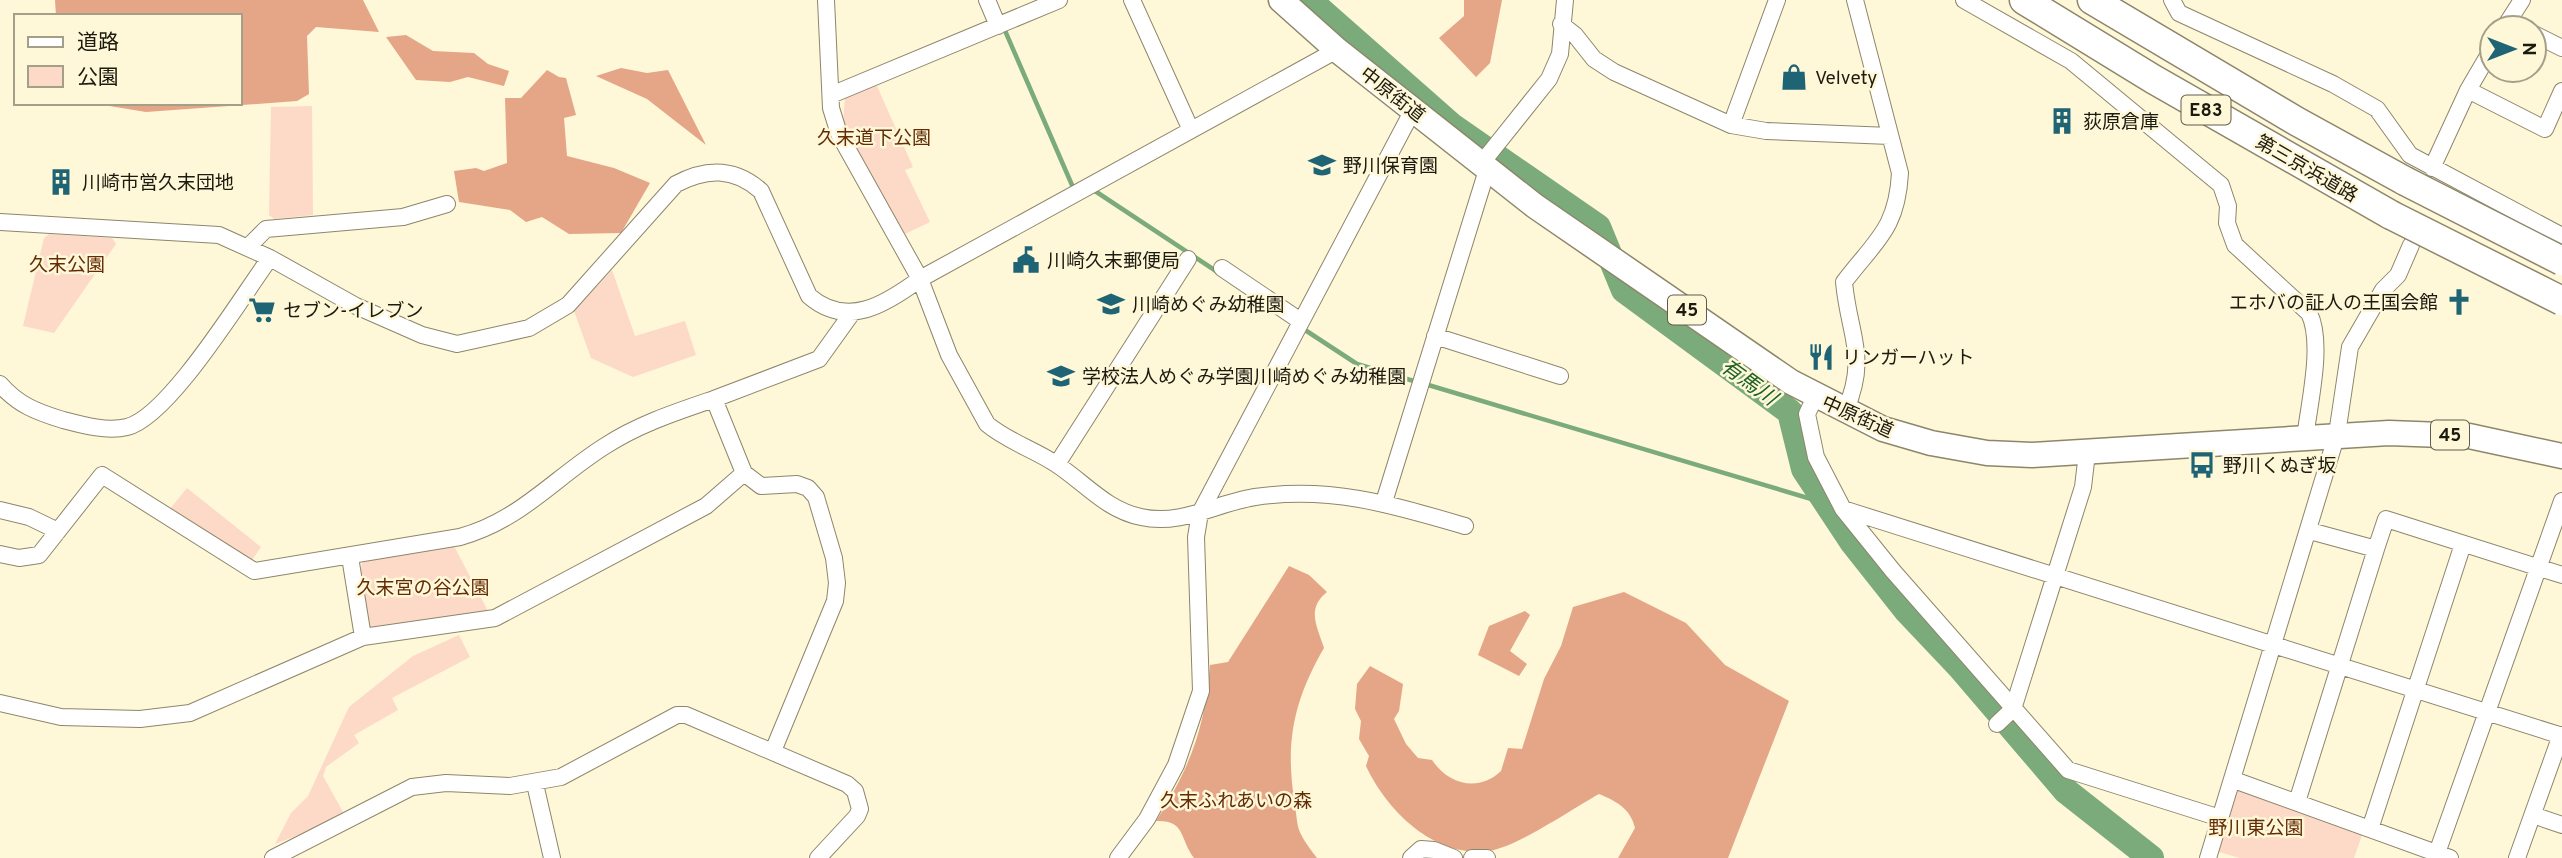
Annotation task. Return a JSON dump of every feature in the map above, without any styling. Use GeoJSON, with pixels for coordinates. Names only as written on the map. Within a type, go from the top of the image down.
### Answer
{"type":"FeatureCollection","features":[{"type":"Feature","properties":{"kind":"highway","name":"第三京浜道路"},"geometry":{"type":"LineString","coordinates":[[2024,0],[2165,86],[2391,215],[2562,301]]}},
{"type":"Feature","properties":{"kind":"highway","name":"第三京浜道路"},"geometry":{"type":"LineString","coordinates":[[2092,0],[2296,121],[2405,181],[2562,261]]}},
{"type":"Feature","properties":{"kind":"main road","name":"中原街道"},"geometry":{"type":"LineString","coordinates":[[1282,0],[1337,50],[1545,213],[1815,397],[1883,429],[1930,443],[1987,453],[2087,453],[2337,434],[2469,436],[2562,456]]}},
{"type":"Feature","properties":{"kind":"street"},"geometry":{"type":"LineString","coordinates":[[826,0],[831,108],[849,157],[920,279],[949,355],[987,424],[1057,464],[1114,508],[1142,518],[1175,519],[1255,497],[1343,496],[1384,502],[1465,526]]}},
{"type":"Feature","properties":{"kind":"street"},"geometry":{"type":"LineString","coordinates":[[987,0],[998,26]]}},
{"type":"Feature","properties":{"kind":"street"},"geometry":{"type":"LineString","coordinates":[[831,94],[1059,0]]}},
{"type":"Feature","properties":{"kind":"street"},"geometry":{"type":"LineString","coordinates":[[1132,0],[1190,128]]}},
{"type":"Feature","properties":{"kind":"street"},"geometry":{"type":"LineString","coordinates":[[1384,502],[1485,164],[1497,144],[1549,79],[1560,54],[1564,0]]}},
{"type":"Feature","properties":{"kind":"street"},"geometry":{"type":"LineString","coordinates":[[1731,125],[1777,0]]}},
{"type":"Feature","properties":{"kind":"street"},"geometry":{"type":"LineString","coordinates":[[1845,412],[1856,385],[1858,356],[1844,282],[1890,226],[1898,200],[1900,173],[1855,0]]}},
{"type":"Feature","properties":{"kind":"street"},"geometry":{"type":"LineString","coordinates":[[1964,0],[2071,61],[2221,185],[2228,206],[2227,223],[2235,245],[2309,313],[2314,323],[2314,358],[2305,438]]}},
{"type":"Feature","properties":{"kind":"street"},"geometry":{"type":"LineString","coordinates":[[2172,0],[2179,13],[2333,84],[2377,109],[2410,155],[2562,236]]}},
{"type":"Feature","properties":{"kind":"street"},"geometry":{"type":"LineString","coordinates":[[1561,24],[1575,35],[1594,59],[1614,72],[1731,125],[1766,131],[1889,136]]}},
{"type":"Feature","properties":{"kind":"street"},"geometry":{"type":"LineString","coordinates":[[0,222],[219,235],[270,258],[356,306],[422,335],[457,344],[529,328],[569,305],[676,184],[691,176],[726,171],[740,176],[761,191],[809,296],[822,307],[852,313],[891,301],[920,279],[1190,128],[1337,50]]}},
{"type":"Feature","properties":{"kind":"street"},"geometry":{"type":"LineString","coordinates":[[2432,168],[2478,73]]}},
{"type":"Feature","properties":{"kind":"street"},"geometry":{"type":"LineString","coordinates":[[2468,90],[2545,129],[2562,91]]}},
{"type":"Feature","properties":{"kind":"street"},"geometry":{"type":"LineString","coordinates":[[1118,858],[1147,819],[1176,765],[1200,691],[1196,537],[1200,513],[1299,320],[1413,110]]}},
{"type":"Feature","properties":{"kind":"street"},"geometry":{"type":"LineString","coordinates":[[248,247],[266,229],[403,217],[447,204]]}},
{"type":"Feature","properties":{"kind":"street"},"geometry":{"type":"LineString","coordinates":[[2208,858],[2310,531],[2337,434],[2350,347],[2383,290],[2398,275],[2411,245]]}},
{"type":"Feature","properties":{"kind":"street"},"geometry":{"type":"LineString","coordinates":[[0,384],[22,405],[42,414],[104,427],[125,428],[139,422],[172,394],[270,258]]}},
{"type":"Feature","properties":{"kind":"street"},"geometry":{"type":"LineString","coordinates":[[1057,464],[1188,259]]}},
{"type":"Feature","properties":{"kind":"street"},"geometry":{"type":"LineString","coordinates":[[1222,268],[1299,320]]}},
{"type":"Feature","properties":{"kind":"street"},"geometry":{"type":"LineString","coordinates":[[0,554],[19,558],[39,555],[102,475],[106,475],[254,571],[350,557],[477,532],[520,511],[604,447],[649,421],[819,359],[852,313]]}},
{"type":"Feature","properties":{"kind":"street"},"geometry":{"type":"LineString","coordinates":[[1435,336],[1560,376]]}},
{"type":"Feature","properties":{"kind":"street"},"geometry":{"type":"LineString","coordinates":[[1815,397],[1807,414],[1816,457],[1843,509],[2007,715],[2068,770],[2220,818]]}},
{"type":"Feature","properties":{"kind":"street"},"geometry":{"type":"LineString","coordinates":[[714,399],[744,472],[761,486],[797,484],[808,488],[816,497],[834,558],[837,583],[835,601],[773,751]]}},
{"type":"Feature","properties":{"kind":"street"},"geometry":{"type":"LineString","coordinates":[[2007,715],[2083,486],[2087,453]]}},
{"type":"Feature","properties":{"kind":"street"},"geometry":{"type":"LineString","coordinates":[[0,703],[61,717],[139,719],[190,713],[363,637],[495,618],[706,506],[744,472]]}},
{"type":"Feature","properties":{"kind":"street"},"geometry":{"type":"LineString","coordinates":[[2234,780],[2444,855],[2488,713],[2562,500]]}},
{"type":"Feature","properties":{"kind":"street"},"geometry":{"type":"LineString","coordinates":[[1843,509],[2176,616],[2274,642],[2414,691],[2561,736],[2517,858]]}},
{"type":"Feature","properties":{"kind":"street"},"geometry":{"type":"LineString","coordinates":[[0,510],[29,517],[58,531]]}},
{"type":"Feature","properties":{"kind":"street"},"geometry":{"type":"LineString","coordinates":[[2297,802],[2386,519],[2562,575]]}},
{"type":"Feature","properties":{"kind":"street"},"geometry":{"type":"LineString","coordinates":[[2310,531],[2376,549]]}},
{"type":"Feature","properties":{"kind":"street"},"geometry":{"type":"LineString","coordinates":[[2370,829],[2462,544]]}},
{"type":"Feature","properties":{"kind":"street"},"geometry":{"type":"LineString","coordinates":[[350,557],[363,637]]}},
{"type":"Feature","properties":{"kind":"street"},"geometry":{"type":"LineString","coordinates":[[273,858],[412,787],[446,783],[510,786],[561,777],[677,715],[686,715],[773,751],[803,768],[847,784],[855,791],[860,809],[857,816],[818,858]]}},
{"type":"Feature","properties":{"kind":"street"},"geometry":{"type":"LineString","coordinates":[[535,783],[552,858]]}},
{"type":"Feature","properties":{"kind":"street"},"geometry":{"type":"LineString","coordinates":[[2533,815],[2562,825]]}},
{"type":"Feature","properties":{"kind":"street"},"geometry":{"type":"LineString","coordinates":[[1411,858],[1421,849],[1434,850],[1454,858]]}},
{"type":"Feature","properties":{"kind":"street"},"geometry":{"type":"LineString","coordinates":[[1472,858],[1488,858]]}},
{"type":"Feature","properties":{"kind":"green space"},"geometry":{"type":"Polygon","coordinates":[[[55,0],[363,0],[379,32],[316,27],[307,36],[309,94],[297,101],[146,112],[103,105],[242,105],[242,14],[56,14],[55,0]]]}},
{"type":"Feature","properties":{"kind":"green space"},"geometry":{"type":"Polygon","coordinates":[[[1464,0],[1502,0],[1490,63],[1476,77],[1439,38],[1464,16],[1464,0]]]}},
{"type":"Feature","properties":{"kind":"green space"},"geometry":{"type":"Polygon","coordinates":[[[406,35],[433,51],[474,53],[488,64],[509,71],[504,86],[468,77],[450,82],[416,80],[386,37],[406,35]]]}},
{"type":"Feature","properties":{"kind":"green space"},"geometry":{"type":"Polygon","coordinates":[[[621,68],[647,73],[668,70],[706,145],[647,99],[596,76],[621,68]]]}},
{"type":"Feature","properties":{"kind":"green space"},"geometry":{"type":"Polygon","coordinates":[[[547,70],[566,78],[576,115],[564,118],[567,156],[614,168],[650,183],[621,233],[569,234],[542,217],[526,222],[510,210],[459,202],[454,171],[476,168],[484,171],[507,163],[505,98],[521,98],[547,70]]]}},
{"type":"Feature","properties":{"kind":"green space","name":"久末道下公園"},"geometry":{"type":"Polygon","coordinates":[[[876,84],[913,167],[905,170],[930,222],[905,234],[853,147],[843,122],[845,97],[876,84]]]}},
{"type":"Feature","properties":{"kind":"green space"},"geometry":{"type":"Polygon","coordinates":[[[312,106],[313,215],[274,219],[269,215],[271,107],[312,106]]]}},
{"type":"Feature","properties":{"kind":"green space","name":"久末公園"},"geometry":{"type":"Polygon","coordinates":[[[49,234],[112,238],[116,244],[54,333],[23,326],[44,238],[49,234]]]}},
{"type":"Feature","properties":{"kind":"green space"},"geometry":{"type":"Polygon","coordinates":[[[612,270],[635,336],[685,321],[696,355],[633,377],[591,358],[574,311],[612,270]]]}},
{"type":"Feature","properties":{"kind":"green space"},"geometry":{"type":"Polygon","coordinates":[[[187,488],[261,547],[248,566],[169,510],[187,488]]]}},
{"type":"Feature","properties":{"kind":"green space","name":"久末宮の谷公園"},"geometry":{"type":"Polygon","coordinates":[[[453,544],[489,613],[375,631],[370,627],[359,574],[363,560],[453,544]]]}},
{"type":"Feature","properties":{"kind":"green space","name":"久末ふれあいの森"},"geometry":{"type":"Polygon","coordinates":[[[1289,566],[1309,575],[1327,592],[1315,611],[1316,625],[1324,648],[1299,702],[1291,757],[1299,830],[1317,858],[1194,858],[1177,827],[1166,821],[1156,821],[1178,783],[1194,747],[1208,688],[1210,665],[1228,662],[1289,566]]]}},
{"type":"Feature","properties":{"kind":"green space"},"geometry":{"type":"Polygon","coordinates":[[[1624,592],[1686,623],[1725,665],[1789,701],[1728,858],[1618,858],[1635,828],[1633,821],[1622,806],[1599,794],[1529,835],[1489,851],[1450,847],[1431,839],[1400,815],[1375,783],[1366,766],[1369,756],[1359,739],[1361,721],[1355,709],[1357,684],[1370,666],[1403,684],[1399,711],[1394,719],[1406,744],[1418,758],[1432,760],[1446,775],[1455,780],[1473,784],[1483,782],[1501,771],[1508,748],[1522,749],[1544,679],[1561,646],[1573,607],[1624,592]]]}},
{"type":"Feature","properties":{"kind":"green space"},"geometry":{"type":"Polygon","coordinates":[[[1525,611],[1530,615],[1510,651],[1527,664],[1519,676],[1478,655],[1489,626],[1525,611]]]}},
{"type":"Feature","properties":{"kind":"green space"},"geometry":{"type":"Polygon","coordinates":[[[459,635],[470,657],[392,698],[398,710],[354,735],[359,743],[326,767],[323,776],[343,812],[312,830],[275,844],[291,813],[308,796],[349,707],[413,656],[459,635]]]}},
{"type":"Feature","properties":{"kind":"green space","name":"野川東公園"},"geometry":{"type":"Polygon","coordinates":[[[2238,789],[2362,835],[2354,858],[2240,858],[2219,852],[2234,793],[2238,789]]]}},
{"type":"Feature","properties":{"kind":"waterway","name":"有馬川"},"geometry":{"type":"LineString","coordinates":[[1309,0],[1452,126],[1598,227],[1624,290],[1790,412],[1804,469],[1853,543],[1906,610],[1960,667],[2066,791],[2151,858]]}},
{"type":"Feature","properties":{"kind":"waterway"},"geometry":{"type":"LineString","coordinates":[[1003,26],[1075,192]]}},
{"type":"Feature","properties":{"kind":"waterway"},"geometry":{"type":"LineString","coordinates":[[1092,189],[1219,273]]}},
{"type":"Feature","properties":{"kind":"waterway"},"geometry":{"type":"LineString","coordinates":[[1302,328],[1357,364],[1417,382]]}},
{"type":"Feature","properties":{"kind":"waterway"},"geometry":{"type":"LineString","coordinates":[[1425,384],[1828,504]]}},
{"type":"Feature","properties":{"kind":"place","name":"Velvety"},"geometry":{"type":"Point","coordinates":[1794,77]}},
{"type":"Feature","properties":{"kind":"place","name":"荻原倉庫"},"geometry":{"type":"Point","coordinates":[2062,121]}},
{"type":"Feature","properties":{"kind":"place","name":"野川保育園"},"geometry":{"type":"Point","coordinates":[1322,165]}},
{"type":"Feature","properties":{"kind":"place","name":"川崎市営久末団地"},"geometry":{"type":"Point","coordinates":[61,182]}},
{"type":"Feature","properties":{"kind":"place","name":"川崎久末郵便局"},"geometry":{"type":"Point","coordinates":[1026,260]}},
{"type":"Feature","properties":{"kind":"place","name":"エホバの証人の王国会館"},"geometry":{"type":"Point","coordinates":[2459,302]}},
{"type":"Feature","properties":{"kind":"place","name":"川崎めぐみ幼稚園"},"geometry":{"type":"Point","coordinates":[1111,304]}},
{"type":"Feature","properties":{"kind":"place","name":"セブン-イレブン"},"geometry":{"type":"Point","coordinates":[262,310]}},
{"type":"Feature","properties":{"kind":"place","name":"リンガーハット"},"geometry":{"type":"Point","coordinates":[1821,357]}},
{"type":"Feature","properties":{"kind":"place","name":"学校法人めぐみ学園川崎めぐみ幼稚園"},"geometry":{"type":"Point","coordinates":[1061,376]}},
{"type":"Feature","properties":{"kind":"place","name":"野川くぬぎ坂"},"geometry":{"type":"Point","coordinates":[2202,465]}}]}
